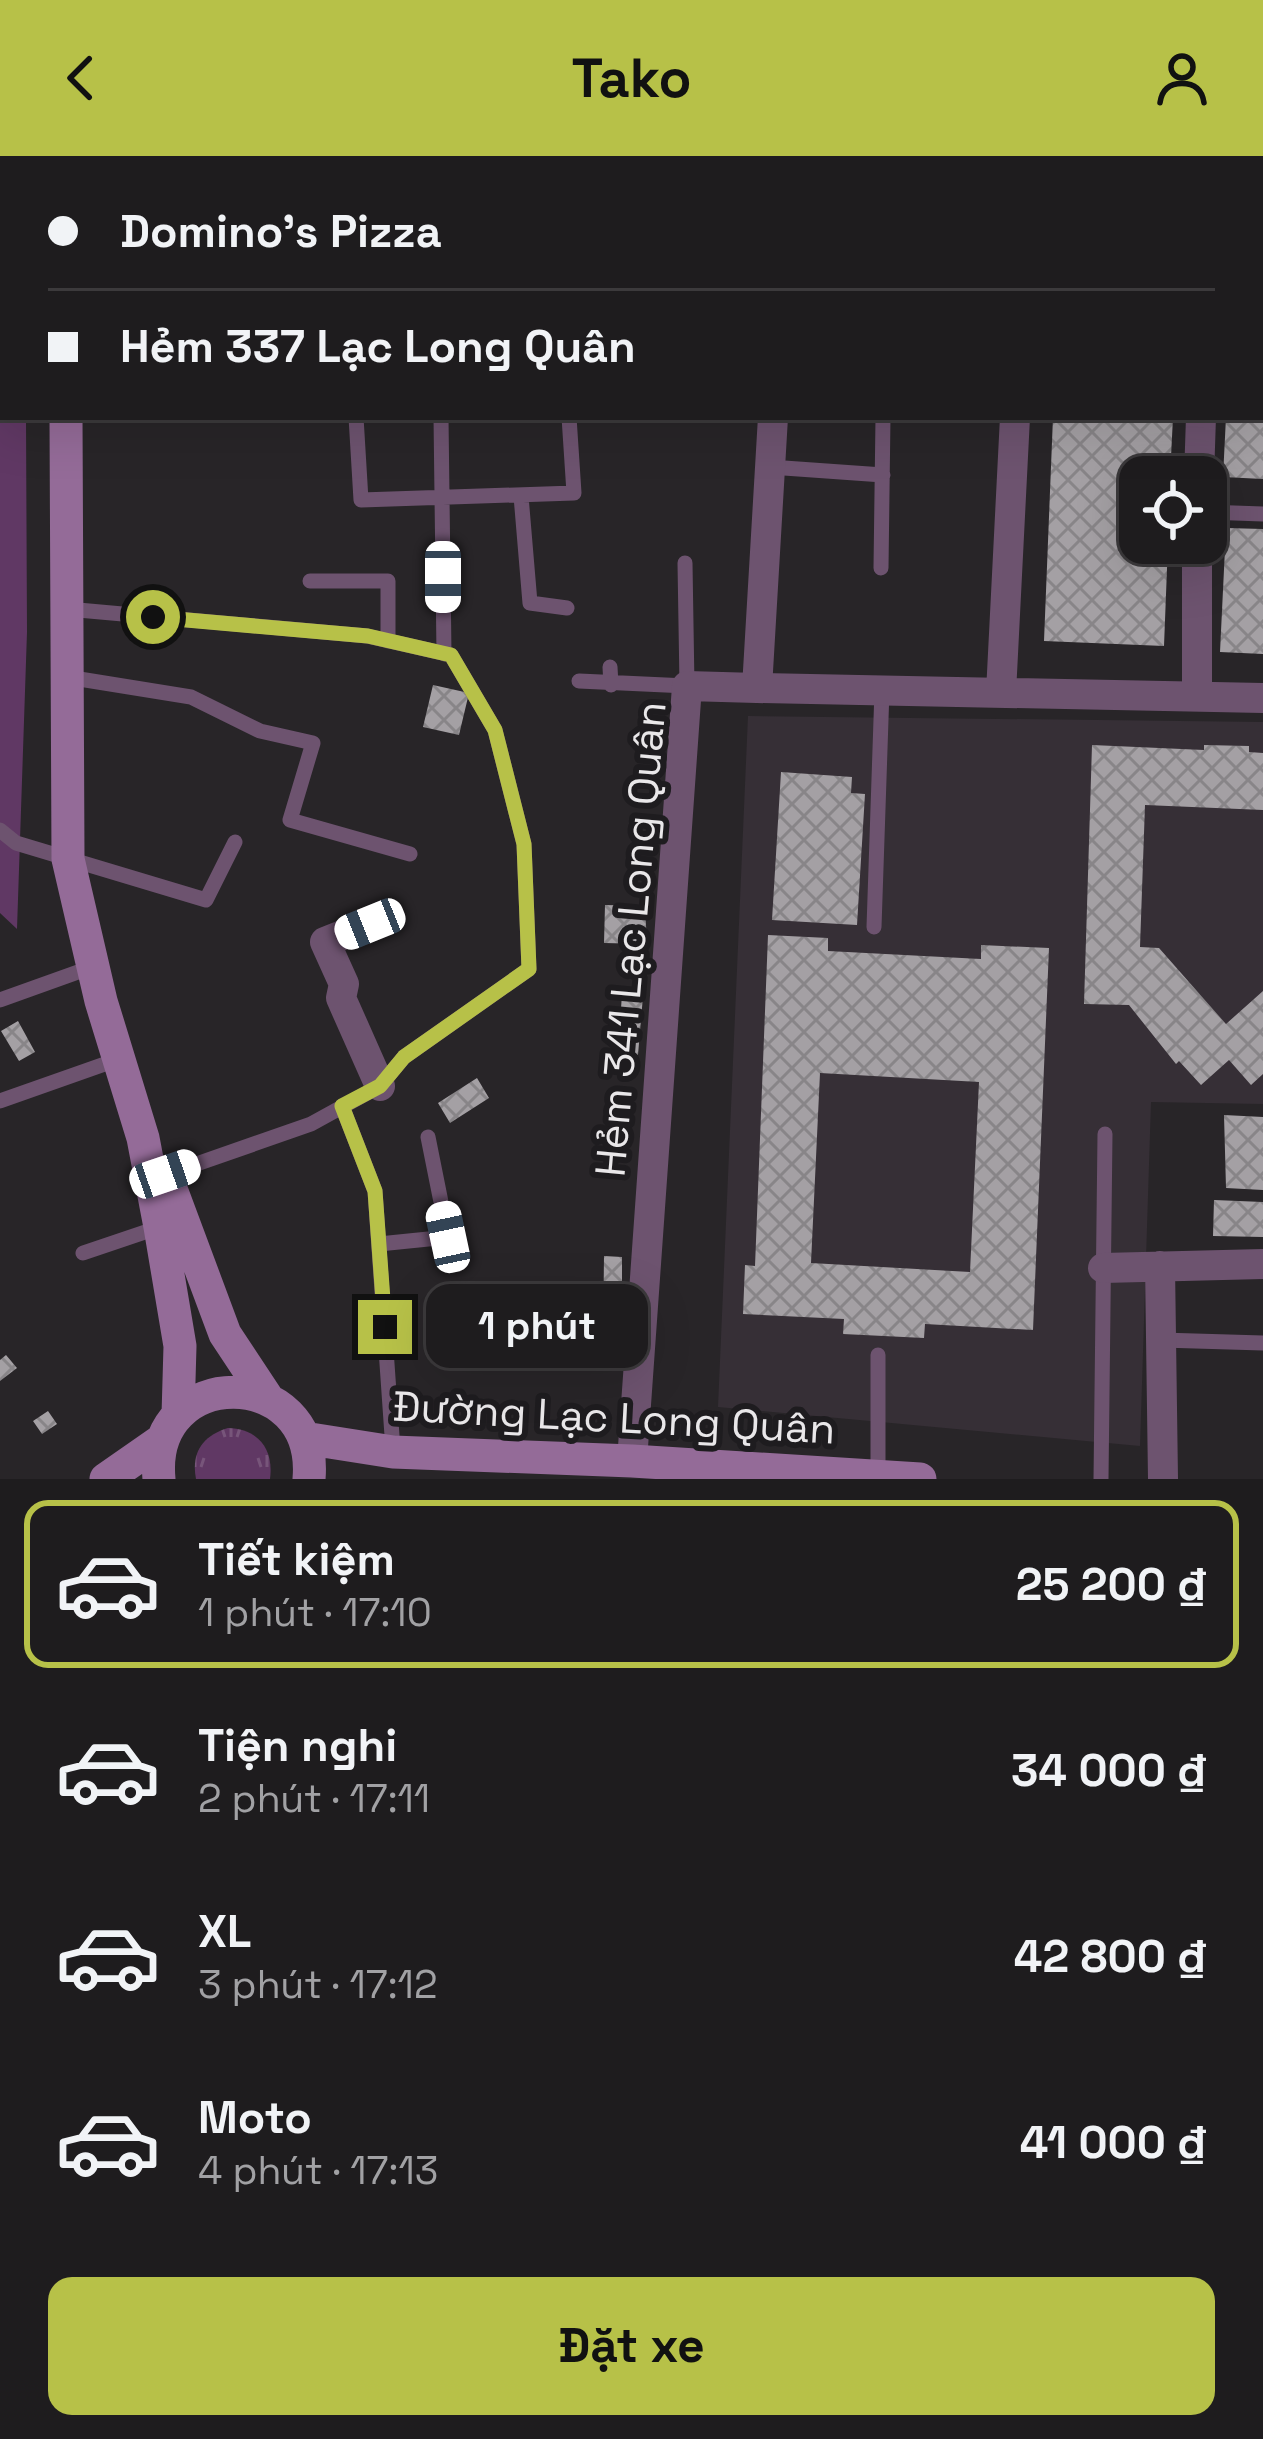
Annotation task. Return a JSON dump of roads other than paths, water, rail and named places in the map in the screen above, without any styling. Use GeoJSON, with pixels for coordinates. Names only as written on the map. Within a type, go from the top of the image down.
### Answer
{"type":"FeatureCollection","features":[{"type":"Feature","properties":{"kind":"main road"},"geometry":{"type":"LineString","coordinates":[[66,420],[68,859],[92,967],[142,1138],[180,1346],[159,1479]]}},
{"type":"Feature","properties":{"kind":"main road"},"geometry":{"type":"LineString","coordinates":[[142,1138],[165,1174],[225,1334],[268,1399],[296,1422],[304,1438],[309,1479]]}},
{"type":"Feature","properties":{"kind":"main road"},"geometry":{"type":"LineString","coordinates":[[106,1479],[207,1395],[228,1391],[268,1399]]}},
{"type":"Feature","properties":{"kind":"main road","name":"Đường Lạc Long Quân"},"geometry":{"type":"LineString","coordinates":[[304,1438],[393,1452],[920,1479]]}},
{"type":"Feature","properties":{"kind":"street"},"geometry":{"type":"LineString","coordinates":[[757,688],[773,420]]}},
{"type":"Feature","properties":{"kind":"street"},"geometry":{"type":"LineString","coordinates":[[1001,693],[1015,420]]}},
{"type":"Feature","properties":{"kind":"street"},"geometry":{"type":"LineString","coordinates":[[1199,456],[1202,420]]}},
{"type":"Feature","properties":{"kind":"street"},"geometry":{"type":"LineString","coordinates":[[1197,564],[1197,696]]}},
{"type":"Feature","properties":{"kind":"street","name":"Hẻm 341 Lạc Long Quân"},"geometry":{"type":"LineString","coordinates":[[632,1461],[687,686],[1263,698]]}},
{"type":"Feature","properties":{"kind":"street"},"geometry":{"type":"LineString","coordinates":[[370,924],[325,942],[344,984],[341,998],[380,1086]]}},
{"type":"Feature","properties":{"kind":"street"},"geometry":{"type":"LineString","coordinates":[[1103,1268],[1263,1264]]}},
{"type":"Feature","properties":{"kind":"street"},"geometry":{"type":"LineString","coordinates":[[1160,1266],[1163,1479]]}},
{"type":"Feature","properties":{"kind":"lane"},"geometry":{"type":"LineString","coordinates":[[356,420],[361,500],[574,493],[569,420]]}},
{"type":"Feature","properties":{"kind":"lane"},"geometry":{"type":"LineString","coordinates":[[441,420],[444,654]]}},
{"type":"Feature","properties":{"kind":"lane"},"geometry":{"type":"LineString","coordinates":[[881,568],[883,420]]}},
{"type":"Feature","properties":{"kind":"lane"},"geometry":{"type":"LineString","coordinates":[[770,467],[883,475]]}},
{"type":"Feature","properties":{"kind":"lane"},"geometry":{"type":"LineString","coordinates":[[521,496],[530,603],[567,608]]}},
{"type":"Feature","properties":{"kind":"lane"},"geometry":{"type":"LineString","coordinates":[[1227,513],[1263,514]]}},
{"type":"Feature","properties":{"kind":"lane"},"geometry":{"type":"LineString","coordinates":[[579,681],[687,686],[685,563]]}},
{"type":"Feature","properties":{"kind":"lane"},"geometry":{"type":"LineString","coordinates":[[310,580],[388,581],[388,641]]}},
{"type":"Feature","properties":{"kind":"lane"},"geometry":{"type":"LineString","coordinates":[[67,609],[388,641],[451,655],[495,730],[524,844],[529,969],[404,1057],[380,1086],[310,1124],[165,1174]]}},
{"type":"Feature","properties":{"kind":"lane"},"geometry":{"type":"LineString","coordinates":[[610,667],[611,685]]}},
{"type":"Feature","properties":{"kind":"lane"},"geometry":{"type":"LineString","coordinates":[[67,677],[190,697],[260,731],[313,743],[290,820],[410,854]]}},
{"type":"Feature","properties":{"kind":"lane"},"geometry":{"type":"LineString","coordinates":[[874,927],[882,690]]}},
{"type":"Feature","properties":{"kind":"lane"},"geometry":{"type":"LineString","coordinates":[[0,830],[16,842],[206,900],[235,842]]}},
{"type":"Feature","properties":{"kind":"lane"},"geometry":{"type":"LineString","coordinates":[[0,1000],[92,967]]}},
{"type":"Feature","properties":{"kind":"lane"},"geometry":{"type":"LineString","coordinates":[[0,1100],[119,1058]]}},
{"type":"Feature","properties":{"kind":"lane"},"geometry":{"type":"LineString","coordinates":[[342,1106],[375,1191],[393,1452]]}},
{"type":"Feature","properties":{"kind":"lane"},"geometry":{"type":"LineString","coordinates":[[1101,1479],[1105,1134]]}},
{"type":"Feature","properties":{"kind":"lane"},"geometry":{"type":"LineString","coordinates":[[379,1244],[448,1237],[428,1137]]}},
{"type":"Feature","properties":{"kind":"lane"},"geometry":{"type":"LineString","coordinates":[[83,1253],[160,1227]]}},
{"type":"Feature","properties":{"kind":"lane"},"geometry":{"type":"LineString","coordinates":[[1161,1340],[1263,1343]]}},
{"type":"Feature","properties":{"kind":"lane"},"geometry":{"type":"LineString","coordinates":[[878,1355],[878,1476]]}}]}
